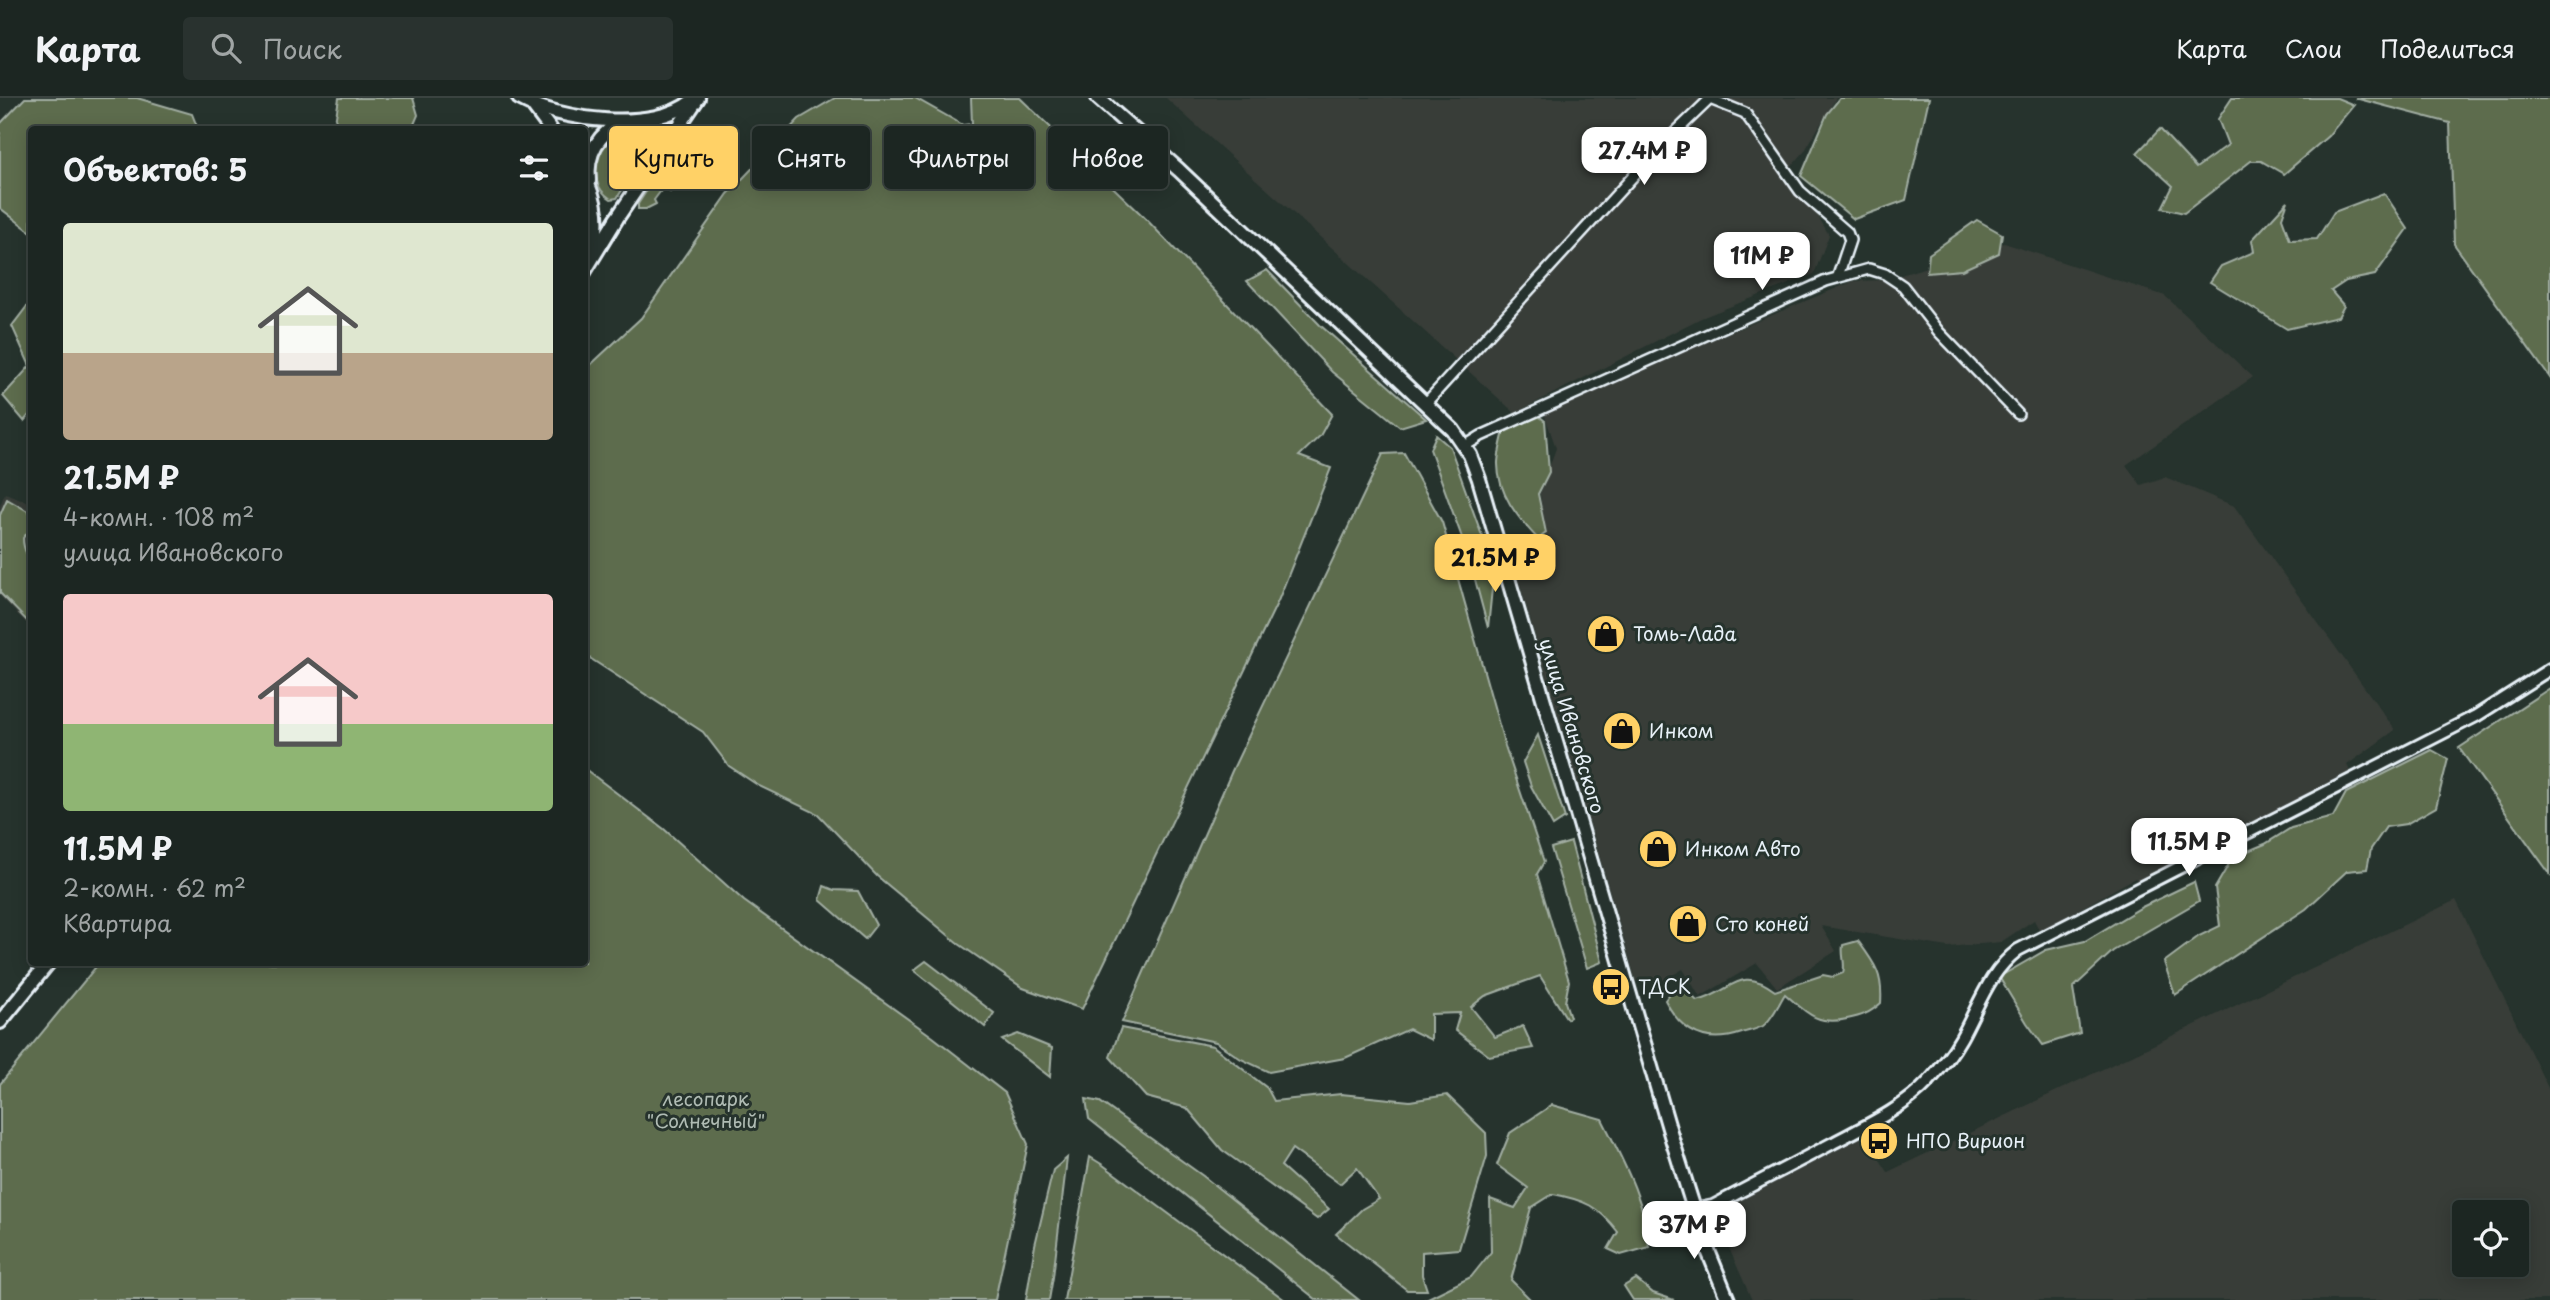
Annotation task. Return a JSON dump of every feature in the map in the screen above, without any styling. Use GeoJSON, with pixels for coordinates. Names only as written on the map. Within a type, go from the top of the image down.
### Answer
{"type":"FeatureCollection","features":[{"type":"Feature","properties":{"kind":"main road"},"geometry":{"type":"LineString","coordinates":[[519,98],[533,106],[575,116],[653,121],[664,126]]}},
{"type":"Feature","properties":{"kind":"main road"},"geometry":{"type":"LineString","coordinates":[[588,170],[590,155],[595,145],[615,125],[666,116],[697,98]]}},
{"type":"Feature","properties":{"kind":"main road"},"geometry":{"type":"LineString","coordinates":[[678,126],[697,98]]}},
{"type":"Feature","properties":{"kind":"main road","name":"улица Ивановского"},"geometry":{"type":"LineString","coordinates":[[1098,98],[1179,170],[1453,430],[1465,446],[1479,480],[1694,1210],[1728,1300]]}},
{"type":"Feature","properties":{"kind":"main road"},"geometry":{"type":"LineString","coordinates":[[533,106],[548,126]]}},
{"type":"Feature","properties":{"kind":"main road"},"geometry":{"type":"LineString","coordinates":[[588,182],[596,202],[597,228],[592,260]]}},
{"type":"Feature","properties":{"kind":"main road"},"geometry":{"type":"LineString","coordinates":[[588,266],[636,189]]}},
{"type":"Feature","properties":{"kind":"main road"},"geometry":{"type":"LineString","coordinates":[[596,202],[617,218]]}},
{"type":"Feature","properties":{"kind":"main road"},"geometry":{"type":"LineString","coordinates":[[0,1023],[46,966]]}},
{"type":"Feature","properties":{"kind":"street"},"geometry":{"type":"LineString","coordinates":[[1425,404],[1659,148],[1710,99],[1745,113],[1800,191],[1847,232],[1850,240],[1838,276]]}},
{"type":"Feature","properties":{"kind":"street"},"geometry":{"type":"LineString","coordinates":[[1465,446],[1481,436],[1691,340],[1838,276],[1868,270],[1885,274],[1903,286],[1939,332],[2018,414]]}},
{"type":"Feature","properties":{"kind":"street"},"geometry":{"type":"LineString","coordinates":[[1694,1210],[1713,1206],[1869,1124],[1907,1100],[1943,1066],[1960,1040],[1991,977],[2004,961],[2018,950],[2476,716],[2550,669]]}},
{"type":"Feature","properties":{"kind":"shaded area"},"geometry":{"type":"Polygon","coordinates":[[[1166,98],[1836,98],[1804,152],[1790,168],[1829,235],[1814,274],[1701,318],[1515,413],[1166,98]]]}},
{"type":"Feature","properties":{"kind":"shaded area"},"geometry":{"type":"Polygon","coordinates":[[[2004,243],[2165,296],[2253,377],[2126,465],[2141,485],[2165,477],[2234,506],[2395,730],[2347,765],[2350,771],[2138,882],[2135,878],[2040,931],[2034,920],[2001,942],[1948,947],[1821,926],[1836,951],[1777,988],[1757,963],[1700,997],[1683,969],[1659,983],[1636,981],[1511,554],[1546,538],[1540,494],[1556,448],[1543,410],[1854,281],[1885,280],[2004,243]]]}},
{"type":"Feature","properties":{"kind":"shaded area"},"geometry":{"type":"Polygon","coordinates":[[[5,493],[28,502],[28,625],[0,596],[0,506],[5,493]]]}},
{"type":"Feature","properties":{"kind":"shaded area"},"geometry":{"type":"Polygon","coordinates":[[[2456,900],[2550,1092],[2550,1300],[1752,1300],[1714,1214],[1864,1136],[1888,1172],[2456,900]]]}},
{"type":"Feature","properties":{"kind":"green space"},"geometry":{"type":"Polygon","coordinates":[[[25,98],[137,98],[192,114],[197,126],[28,126],[28,230],[0,208],[0,124],[25,98]]]}},
{"type":"Feature","properties":{"kind":"green space"},"geometry":{"type":"Polygon","coordinates":[[[339,98],[413,98],[418,115],[413,126],[334,126],[339,98]]]}},
{"type":"Feature","properties":{"kind":"green space"},"geometry":{"type":"Polygon","coordinates":[[[835,98],[915,98],[963,125],[972,124],[971,98],[1020,98],[1049,126],[1048,189],[1115,189],[1332,414],[1320,436],[1299,456],[1331,468],[1278,601],[1082,1009],[1023,988],[959,944],[877,876],[818,814],[759,786],[729,766],[703,732],[588,657],[588,367],[641,318],[728,194],[733,189],[738,189],[738,183],[752,169],[752,189],[870,189],[870,126],[792,126],[799,119],[835,98]]]}},
{"type":"Feature","properties":{"kind":"green space"},"geometry":{"type":"Polygon","coordinates":[[[1840,98],[1929,98],[1906,200],[1854,219],[1801,176],[1827,114],[1840,98]]]}},
{"type":"Feature","properties":{"kind":"green space"},"geometry":{"type":"Polygon","coordinates":[[[2232,98],[2337,98],[2354,105],[2328,136],[2284,174],[2261,161],[2251,161],[2184,213],[2162,208],[2173,186],[2137,153],[2160,129],[2196,168],[2228,145],[2218,119],[2232,98]]]}},
{"type":"Feature","properties":{"kind":"green space"},"geometry":{"type":"Polygon","coordinates":[[[2355,98],[2550,98],[2550,378],[2454,244],[2450,123],[2355,98]]]}},
{"type":"Feature","properties":{"kind":"green space"},"geometry":{"type":"Polygon","coordinates":[[[609,141],[609,189],[623,189],[617,198],[611,199],[601,190],[596,179],[596,167],[609,141]]]}},
{"type":"Feature","properties":{"kind":"green space"},"geometry":{"type":"Polygon","coordinates":[[[648,189],[662,189],[654,200],[656,204],[646,209],[638,209],[638,204],[648,189]]]}},
{"type":"Feature","properties":{"kind":"green space"},"geometry":{"type":"Polygon","coordinates":[[[2384,193],[2408,229],[2375,275],[2346,281],[2331,291],[2344,306],[2338,317],[2287,329],[2210,282],[2221,266],[2254,252],[2252,240],[2288,201],[2282,218],[2290,240],[2317,239],[2334,212],[2384,193]]]}},
{"type":"Feature","properties":{"kind":"green space"},"geometry":{"type":"Polygon","coordinates":[[[1977,220],[2002,234],[1999,253],[1962,270],[1927,273],[1929,254],[1977,220]]]}},
{"type":"Feature","properties":{"kind":"green space"},"geometry":{"type":"Polygon","coordinates":[[[1267,270],[1320,325],[1426,419],[1400,427],[1332,372],[1247,281],[1267,270]]]}},
{"type":"Feature","properties":{"kind":"green space"},"geometry":{"type":"Polygon","coordinates":[[[28,305],[28,362],[12,326],[28,305]]]}},
{"type":"Feature","properties":{"kind":"green space"},"geometry":{"type":"Polygon","coordinates":[[[28,368],[28,416],[24,421],[3,396],[28,368]]]}},
{"type":"Feature","properties":{"kind":"green space"},"geometry":{"type":"Polygon","coordinates":[[[1532,410],[1545,421],[1549,472],[1538,494],[1546,533],[1538,539],[1510,504],[1501,484],[1498,462],[1506,423],[1532,410]]]}},
{"type":"Feature","properties":{"kind":"green space"},"geometry":{"type":"Polygon","coordinates":[[[1436,435],[1450,447],[1494,569],[1488,628],[1469,557],[1430,449],[1436,435]]]}},
{"type":"Feature","properties":{"kind":"green space"},"geometry":{"type":"Polygon","coordinates":[[[1404,453],[1442,522],[1505,746],[1544,862],[1537,874],[1569,981],[1565,1002],[1570,1017],[1567,1019],[1540,976],[1485,996],[1471,1007],[1495,1037],[1523,1026],[1533,1048],[1489,1056],[1455,1030],[1460,1013],[1431,1014],[1431,1040],[1409,1029],[1345,1058],[1269,1072],[1241,1059],[1216,1042],[1122,1022],[1232,771],[1383,454],[1404,453]]]}},
{"type":"Feature","properties":{"kind":"green space"},"geometry":{"type":"Polygon","coordinates":[[[7,499],[28,511],[28,532],[23,538],[28,556],[28,622],[0,593],[0,515],[7,499]]]}},
{"type":"Feature","properties":{"kind":"green space"},"geometry":{"type":"Polygon","coordinates":[[[2550,688],[2550,874],[2459,748],[2550,688]]]}},
{"type":"Feature","properties":{"kind":"green space"},"geometry":{"type":"Polygon","coordinates":[[[1538,735],[1565,818],[1553,826],[1531,786],[1523,762],[1538,735]]]}},
{"type":"Feature","properties":{"kind":"green space"},"geometry":{"type":"Polygon","coordinates":[[[2432,750],[2448,759],[2436,807],[2406,824],[2386,827],[2371,849],[2367,869],[2347,871],[2306,909],[2175,995],[2164,962],[2199,936],[2220,926],[2215,888],[2233,857],[2265,844],[2291,828],[2333,817],[2346,793],[2432,750]]]}},
{"type":"Feature","properties":{"kind":"green space","name":"лесопарк \"Солнечный\""},"geometry":{"type":"Polygon","coordinates":[[[588,771],[664,829],[744,901],[933,1037],[1005,1093],[1028,1144],[995,1300],[0,1300],[0,1084],[97,966],[588,966],[588,771]]]}},
{"type":"Feature","properties":{"kind":"green space"},"geometry":{"type":"Polygon","coordinates":[[[1571,842],[1602,962],[1587,968],[1551,848],[1571,842]]]}},
{"type":"Feature","properties":{"kind":"green space"},"geometry":{"type":"Polygon","coordinates":[[[2194,882],[2199,901],[2113,951],[2073,988],[2080,1033],[2043,1045],[1999,977],[2046,950],[2085,941],[2142,907],[2194,882]]]}},
{"type":"Feature","properties":{"kind":"green space"},"geometry":{"type":"Polygon","coordinates":[[[824,886],[834,890],[858,891],[876,925],[865,939],[820,900],[824,886]]]}},
{"type":"Feature","properties":{"kind":"green space"},"geometry":{"type":"Polygon","coordinates":[[[1858,941],[1877,970],[1881,984],[1881,1003],[1857,1017],[1837,1021],[1820,1019],[1806,1012],[1785,994],[1763,1026],[1718,1038],[1697,1034],[1688,1029],[1665,1000],[1672,991],[1684,988],[1697,1001],[1743,980],[1763,983],[1775,991],[1823,975],[1833,977],[1843,973],[1843,945],[1858,941]]]}},
{"type":"Feature","properties":{"kind":"green space"},"geometry":{"type":"Polygon","coordinates":[[[926,961],[994,1013],[985,1027],[914,970],[926,961]]]}},
{"type":"Feature","properties":{"kind":"green space"},"geometry":{"type":"Polygon","coordinates":[[[1121,1028],[1213,1046],[1267,1088],[1274,1101],[1341,1094],[1410,1101],[1447,1095],[1486,1133],[1487,1156],[1459,1249],[1422,1252],[1422,1275],[1427,1290],[1407,1290],[1336,1234],[1362,1209],[1379,1199],[1357,1168],[1340,1184],[1292,1149],[1281,1166],[1329,1209],[1317,1219],[1222,1150],[1187,1108],[1146,1097],[1110,1057],[1121,1028]]]}},
{"type":"Feature","properties":{"kind":"green space"},"geometry":{"type":"Polygon","coordinates":[[[1018,1034],[1052,1048],[1050,1077],[1002,1040],[1018,1034]]]}},
{"type":"Feature","properties":{"kind":"green space"},"geometry":{"type":"Polygon","coordinates":[[[1086,1099],[1100,1102],[1203,1176],[1359,1300],[1317,1300],[1089,1119],[1086,1099]]]}},
{"type":"Feature","properties":{"kind":"green space"},"geometry":{"type":"Polygon","coordinates":[[[1552,1105],[1602,1119],[1638,1197],[1649,1247],[1621,1255],[1608,1249],[1618,1232],[1604,1216],[1582,1202],[1553,1194],[1531,1208],[1511,1280],[1531,1300],[1424,1300],[1471,1277],[1491,1252],[1490,1199],[1515,1208],[1528,1188],[1497,1165],[1510,1133],[1552,1105]]]}},
{"type":"Feature","properties":{"kind":"green space"},"geometry":{"type":"Polygon","coordinates":[[[1090,1157],[1103,1165],[1285,1300],[1064,1300],[1090,1157]]]}},
{"type":"Feature","properties":{"kind":"green space"},"geometry":{"type":"Polygon","coordinates":[[[1067,1158],[1049,1300],[1026,1300],[1035,1245],[1053,1170],[1067,1158]]]}},
{"type":"Feature","properties":{"kind":"green space"},"geometry":{"type":"Polygon","coordinates":[[[1636,1279],[1653,1293],[1674,1300],[1633,1300],[1624,1286],[1636,1279]]]}},
{"type":"Feature","properties":{"kind":"place","name":"Томь-Лада"},"geometry":{"type":"Point","coordinates":[1606,634]}},
{"type":"Feature","properties":{"kind":"place","name":"Инком"},"geometry":{"type":"Point","coordinates":[1622,731]}},
{"type":"Feature","properties":{"kind":"place","name":"Инком Авто"},"geometry":{"type":"Point","coordinates":[1658,849]}},
{"type":"Feature","properties":{"kind":"place","name":"Сто коней"},"geometry":{"type":"Point","coordinates":[1688,924]}},
{"type":"Feature","properties":{"kind":"place","name":"ТДСК"},"geometry":{"type":"Point","coordinates":[1611,987]}},
{"type":"Feature","properties":{"kind":"place","name":"НПО Вирион"},"geometry":{"type":"Point","coordinates":[1879,1141]}}]}
